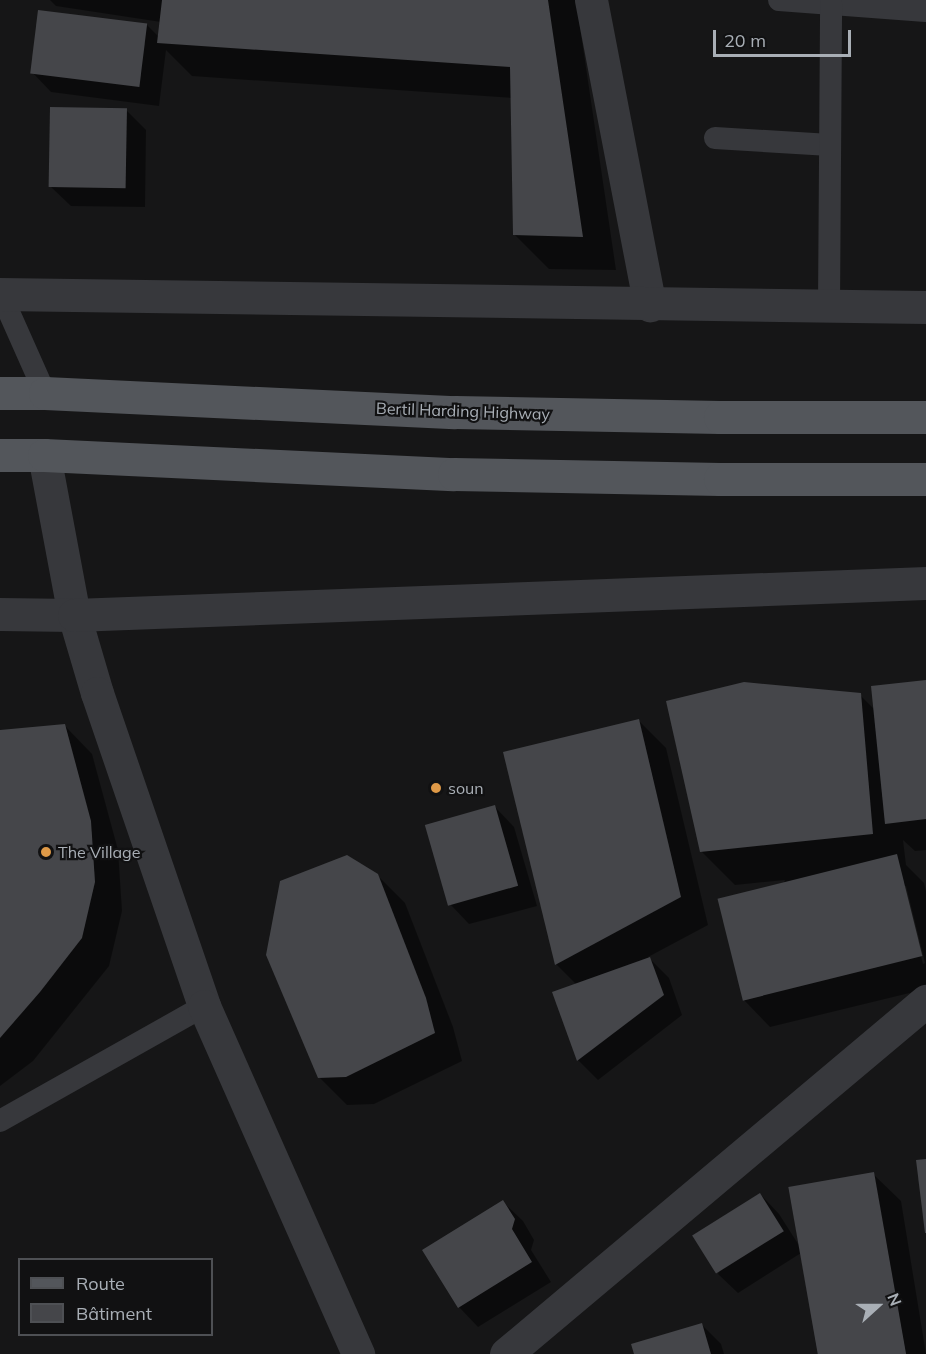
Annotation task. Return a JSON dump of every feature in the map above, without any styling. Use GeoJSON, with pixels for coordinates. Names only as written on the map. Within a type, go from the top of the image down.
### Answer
{"type":"FeatureCollection","features":[{"type":"Feature","properties":{"kind":"main road","name":"Bertil Harding Highway"},"geometry":{"type":"LineString","coordinates":[[0,393],[45,393],[455,412],[720,417],[926,417]]}},
{"type":"Feature","properties":{"kind":"main road"},"geometry":{"type":"LineString","coordinates":[[0,455],[44,455],[454,474],[720,479],[926,479]]}},
{"type":"Feature","properties":{"kind":"street"},"geometry":{"type":"LineString","coordinates":[[591,0],[650,304]]}},
{"type":"Feature","properties":{"kind":"street"},"geometry":{"type":"LineString","coordinates":[[1,293],[926,307]]}},
{"type":"Feature","properties":{"kind":"street"},"geometry":{"type":"LineString","coordinates":[[44,455],[74,615],[98,693],[204,1006],[358,1354]]}},
{"type":"Feature","properties":{"kind":"street"},"geometry":{"type":"LineString","coordinates":[[0,614],[74,615],[926,583]]}},
{"type":"Feature","properties":{"kind":"street"},"geometry":{"type":"LineString","coordinates":[[506,1354],[926,1001]]}},
{"type":"Feature","properties":{"kind":"lane"},"geometry":{"type":"LineString","coordinates":[[779,0],[926,11]]}},
{"type":"Feature","properties":{"kind":"lane"},"geometry":{"type":"LineString","coordinates":[[829,305],[831,4]]}},
{"type":"Feature","properties":{"kind":"lane"},"geometry":{"type":"LineString","coordinates":[[715,138],[830,145]]}},
{"type":"Feature","properties":{"kind":"lane"},"geometry":{"type":"LineString","coordinates":[[1,293],[45,393]]}},
{"type":"Feature","properties":{"kind":"lane"},"geometry":{"type":"LineString","coordinates":[[0,1121],[204,1006]]}},
{"type":"Feature","properties":{"kind":"building"},"geometry":{"type":"Polygon","coordinates":[[[162,0],[548,0],[583,237],[513,235],[510,67],[157,43],[162,0]]]}},
{"type":"Feature","properties":{"kind":"building"},"geometry":{"type":"Polygon","coordinates":[[[38,10],[147,23],[139,87],[30,74],[38,10]]]}},
{"type":"Feature","properties":{"kind":"building"},"geometry":{"type":"Polygon","coordinates":[[[50,107],[127,108],[126,188],[49,187],[50,107]]]}},
{"type":"Feature","properties":{"kind":"building"},"geometry":{"type":"Polygon","coordinates":[[[926,680],[926,819],[885,824],[871,686],[926,680]]]}},
{"type":"Feature","properties":{"kind":"building"},"geometry":{"type":"Polygon","coordinates":[[[744,682],[861,693],[873,834],[700,852],[666,701],[744,682]]]}},
{"type":"Feature","properties":{"kind":"building"},"geometry":{"type":"Polygon","coordinates":[[[639,719],[681,897],[555,965],[503,752],[639,719]]]}},
{"type":"Feature","properties":{"kind":"building","name":"The Village"},"geometry":{"type":"Polygon","coordinates":[[[65,724],[91,821],[95,882],[82,938],[0,1038],[0,730],[65,724]]]}},
{"type":"Feature","properties":{"kind":"building"},"geometry":{"type":"Polygon","coordinates":[[[495,805],[518,886],[448,906],[425,825],[495,805]]]}},
{"type":"Feature","properties":{"kind":"building"},"geometry":{"type":"Polygon","coordinates":[[[897,854],[922,956],[743,1001],[717,899],[897,854]]]}},
{"type":"Feature","properties":{"kind":"building"},"geometry":{"type":"Polygon","coordinates":[[[347,855],[378,874],[426,998],[435,1033],[346,1077],[318,1078],[266,955],[280,881],[347,855]]]}},
{"type":"Feature","properties":{"kind":"building"},"geometry":{"type":"Polygon","coordinates":[[[650,957],[664,995],[577,1061],[552,992],[650,957]]]}},
{"type":"Feature","properties":{"kind":"building"},"geometry":{"type":"Polygon","coordinates":[[[926,1159],[926,1233],[925,1233],[916,1160],[926,1159]]]}},
{"type":"Feature","properties":{"kind":"building"},"geometry":{"type":"Polygon","coordinates":[[[874,1172],[906,1354],[818,1354],[788,1187],[874,1172]]]}},
{"type":"Feature","properties":{"kind":"building"},"geometry":{"type":"Polygon","coordinates":[[[760,1193],[784,1231],[716,1274],[692,1235],[760,1193]]]}},
{"type":"Feature","properties":{"kind":"building"},"geometry":{"type":"Polygon","coordinates":[[[503,1200],[515,1219],[512,1229],[532,1262],[458,1308],[422,1250],[503,1200]]]}},
{"type":"Feature","properties":{"kind":"building"},"geometry":{"type":"Polygon","coordinates":[[[702,1323],[711,1354],[634,1354],[631,1344],[702,1323]]]}},
{"type":"Feature","properties":{"kind":"place","name":"soun"},"geometry":{"type":"Point","coordinates":[436,788]}},
{"type":"Feature","properties":{"kind":"place","name":"The Village"},"geometry":{"type":"Point","coordinates":[46,852]}}]}
